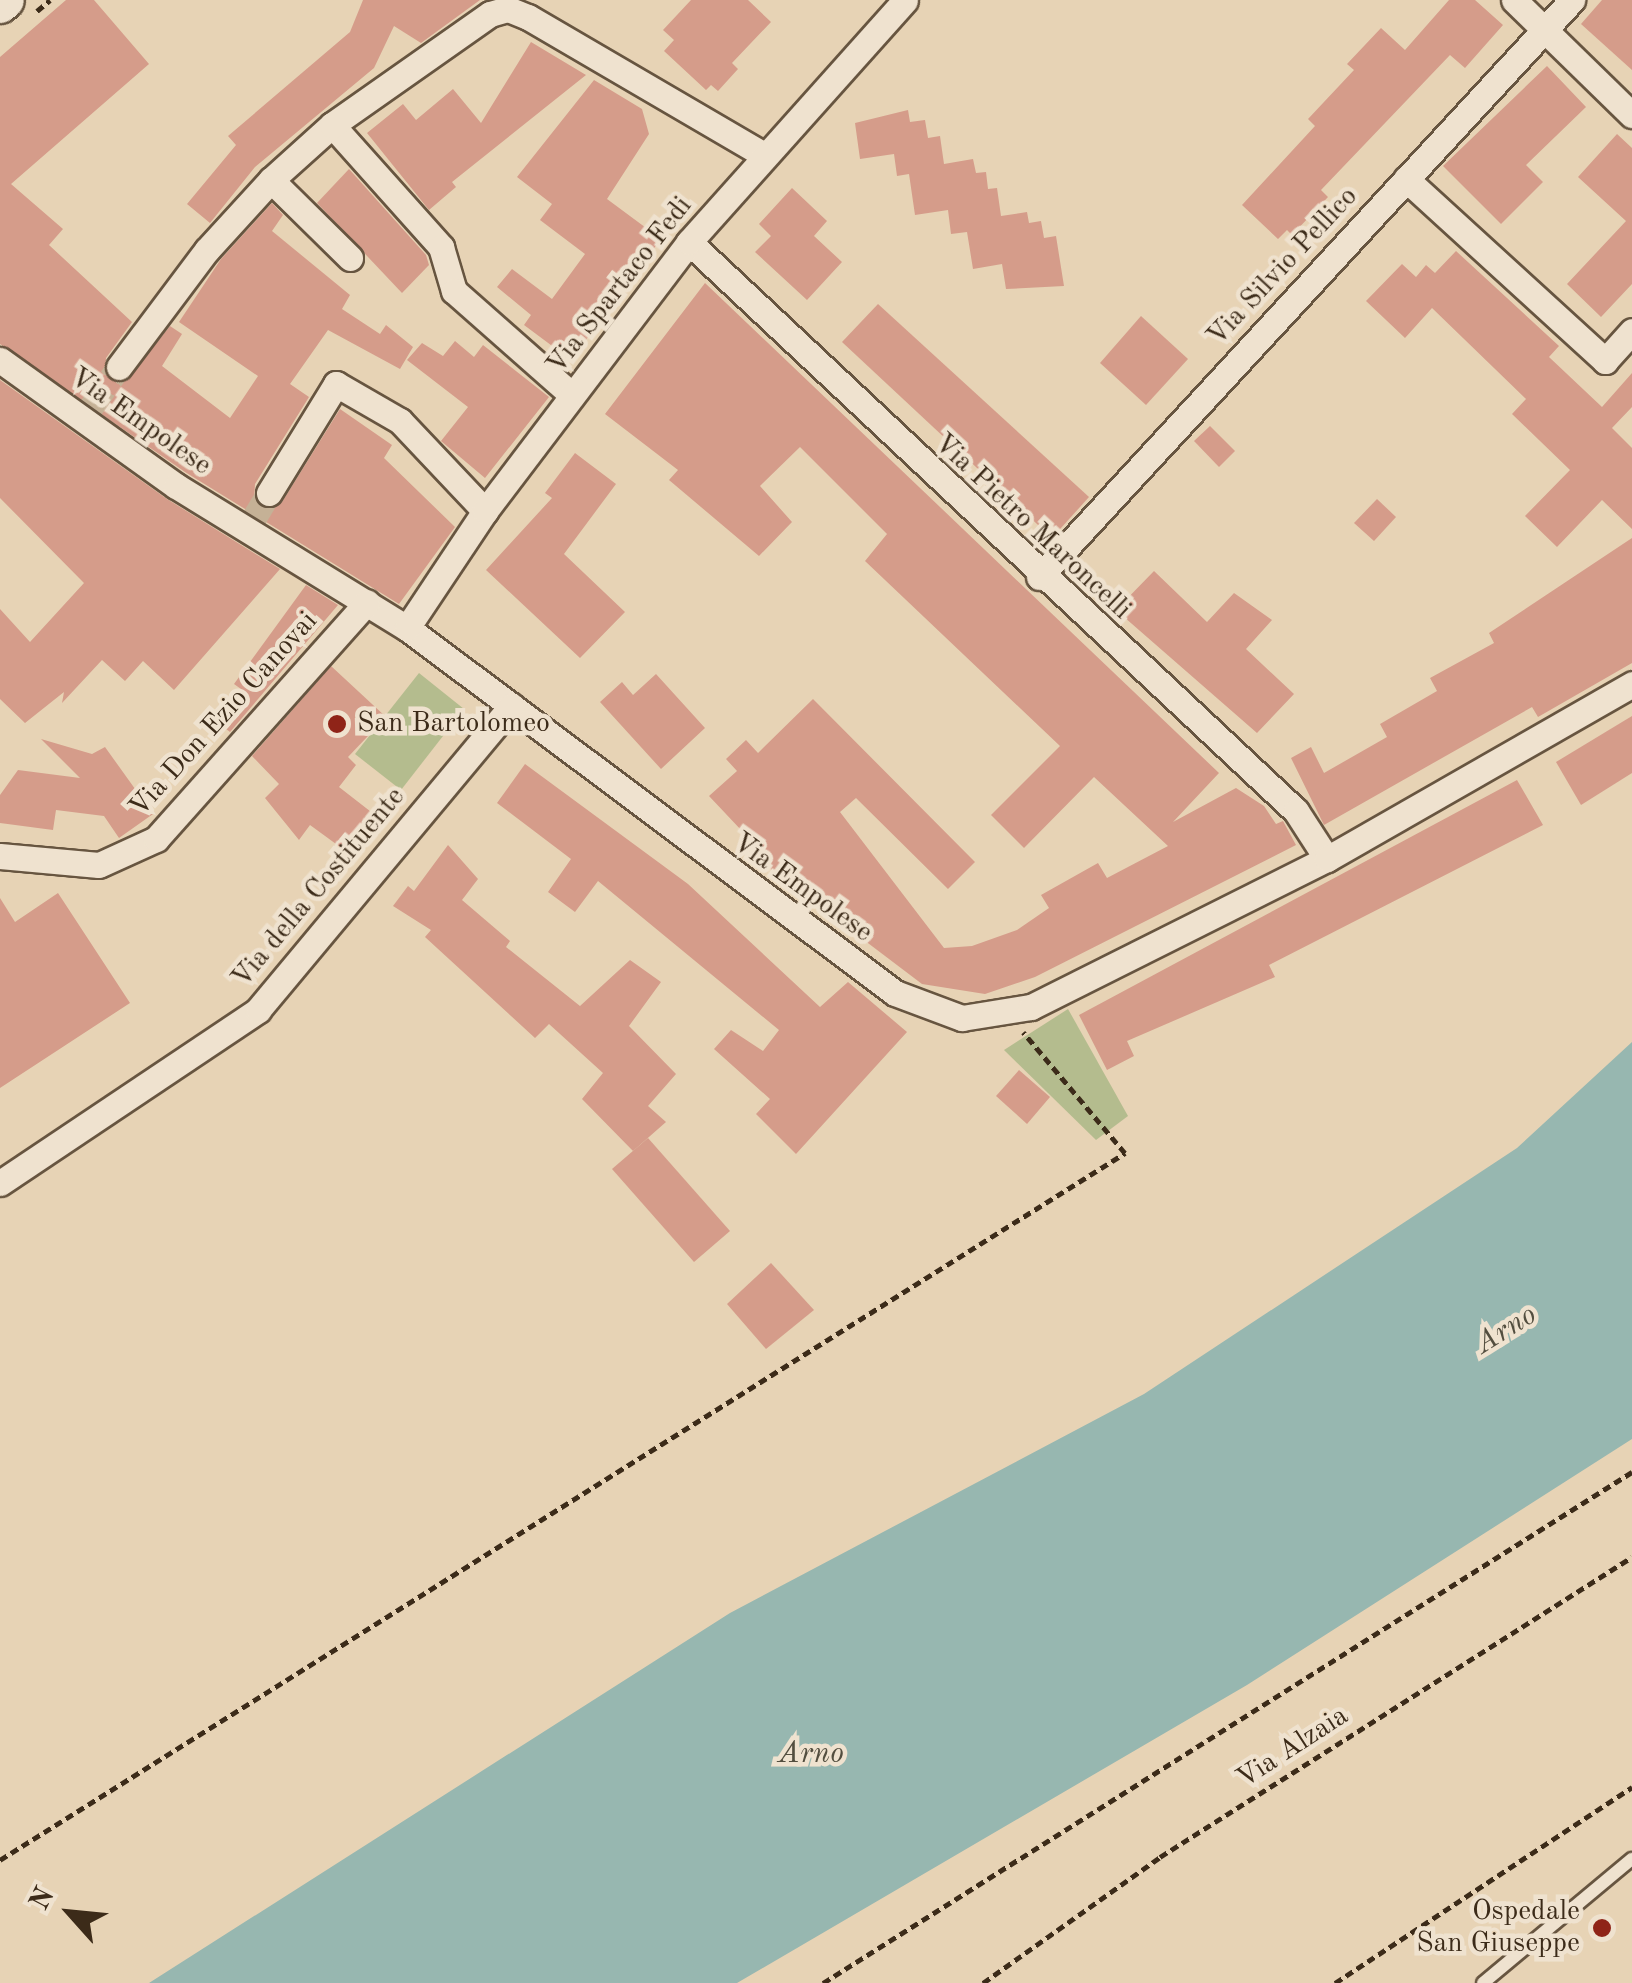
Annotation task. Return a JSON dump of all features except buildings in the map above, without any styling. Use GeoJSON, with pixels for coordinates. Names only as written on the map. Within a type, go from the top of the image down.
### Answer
{"type":"FeatureCollection","features":[{"type":"Feature","properties":{"kind":"street","name":"Via Spartaco Fedi"},"geometry":{"type":"LineString","coordinates":[[407,628],[486,511],[690,242],[764,154],[905,0]]}},
{"type":"Feature","properties":{"kind":"street"},"geometry":{"type":"LineString","coordinates":[[1514,0],[1632,115]]}},
{"type":"Feature","properties":{"kind":"street","name":"Via Silvio Pellico"},"geometry":{"type":"LineString","coordinates":[[1039,577],[1572,0]]}},
{"type":"Feature","properties":{"kind":"street"},"geometry":{"type":"LineString","coordinates":[[119,366],[207,250],[271,180],[332,125],[490,14],[508,9],[764,154]]}},
{"type":"Feature","properties":{"kind":"street"},"geometry":{"type":"LineString","coordinates":[[332,125],[441,247],[454,290],[572,395]]}},
{"type":"Feature","properties":{"kind":"street"},"geometry":{"type":"LineString","coordinates":[[1406,179],[1605,361],[1632,331]]}},
{"type":"Feature","properties":{"kind":"street"},"geometry":{"type":"LineString","coordinates":[[271,180],[350,258]]}},
{"type":"Feature","properties":{"kind":"street","name":"Via Pietro Maroncelli"},"geometry":{"type":"LineString","coordinates":[[690,242],[1039,577],[1296,811],[1327,858]]}},
{"type":"Feature","properties":{"kind":"street","name":"Via Empolese"},"geometry":{"type":"LineString","coordinates":[[0,360],[407,628],[895,993],[962,1018],[1031,1007],[1327,858],[1632,684]]}},
{"type":"Feature","properties":{"kind":"street"},"geometry":{"type":"LineString","coordinates":[[269,493],[336,384],[400,421],[486,511]]}},
{"type":"Feature","properties":{"kind":"street","name":"Via Don Ezio Canovai"},"geometry":{"type":"LineString","coordinates":[[0,856],[99,864],[156,839],[367,602]]}},
{"type":"Feature","properties":{"kind":"street","name":"Via della Costituente"},"geometry":{"type":"LineString","coordinates":[[0,1183],[258,1010],[511,706]]}},
{"type":"Feature","properties":{"kind":"lane"},"geometry":{"type":"LineString","coordinates":[[1484,1983],[1632,1859]]}},
{"type":"Feature","properties":{"kind":"path"},"geometry":{"type":"LineString","coordinates":[[0,1860],[1125,1153],[1005,1011]]}},
{"type":"Feature","properties":{"kind":"path"},"geometry":{"type":"LineString","coordinates":[[823,1983],[1632,1472]]}},
{"type":"Feature","properties":{"kind":"path","name":"Via Alzaia"},"geometry":{"type":"LineString","coordinates":[[984,1983],[1160,1857],[1632,1557]]}},
{"type":"Feature","properties":{"kind":"path"},"geometry":{"type":"LineString","coordinates":[[1335,1983],[1632,1787]]}},
{"type":"Feature","properties":{"kind":"green space"},"geometry":{"type":"Polygon","coordinates":[[[419,673],[464,709],[401,790],[355,754],[419,673]]]}},
{"type":"Feature","properties":{"kind":"green space"},"geometry":{"type":"Polygon","coordinates":[[[1068,1009],[1128,1116],[1096,1140],[1004,1050],[1068,1009]]]}},
{"type":"Feature","properties":{"kind":"water","name":"Arno"},"geometry":{"type":"Polygon","coordinates":[[[1632,1042],[1632,1439],[1247,1685],[737,1983],[149,1983],[730,1613],[1144,1394],[1517,1148],[1632,1042]]]}},
{"type":"Feature","properties":{"kind":"tunnel"},"geometry":{"type":"LineString","coordinates":[[90,409],[119,367]]}},
{"type":"Feature","properties":{"kind":"tunnel"},"geometry":{"type":"LineString","coordinates":[[253,520],[269,493]]}},
{"type":"Feature","properties":{"kind":"place","name":"San Bartolomeo"},"geometry":{"type":"Point","coordinates":[337,724]}},
{"type":"Feature","properties":{"kind":"place","name":"Ospedale San Giuseppe"},"geometry":{"type":"Point","coordinates":[1602,1928]}}]}
